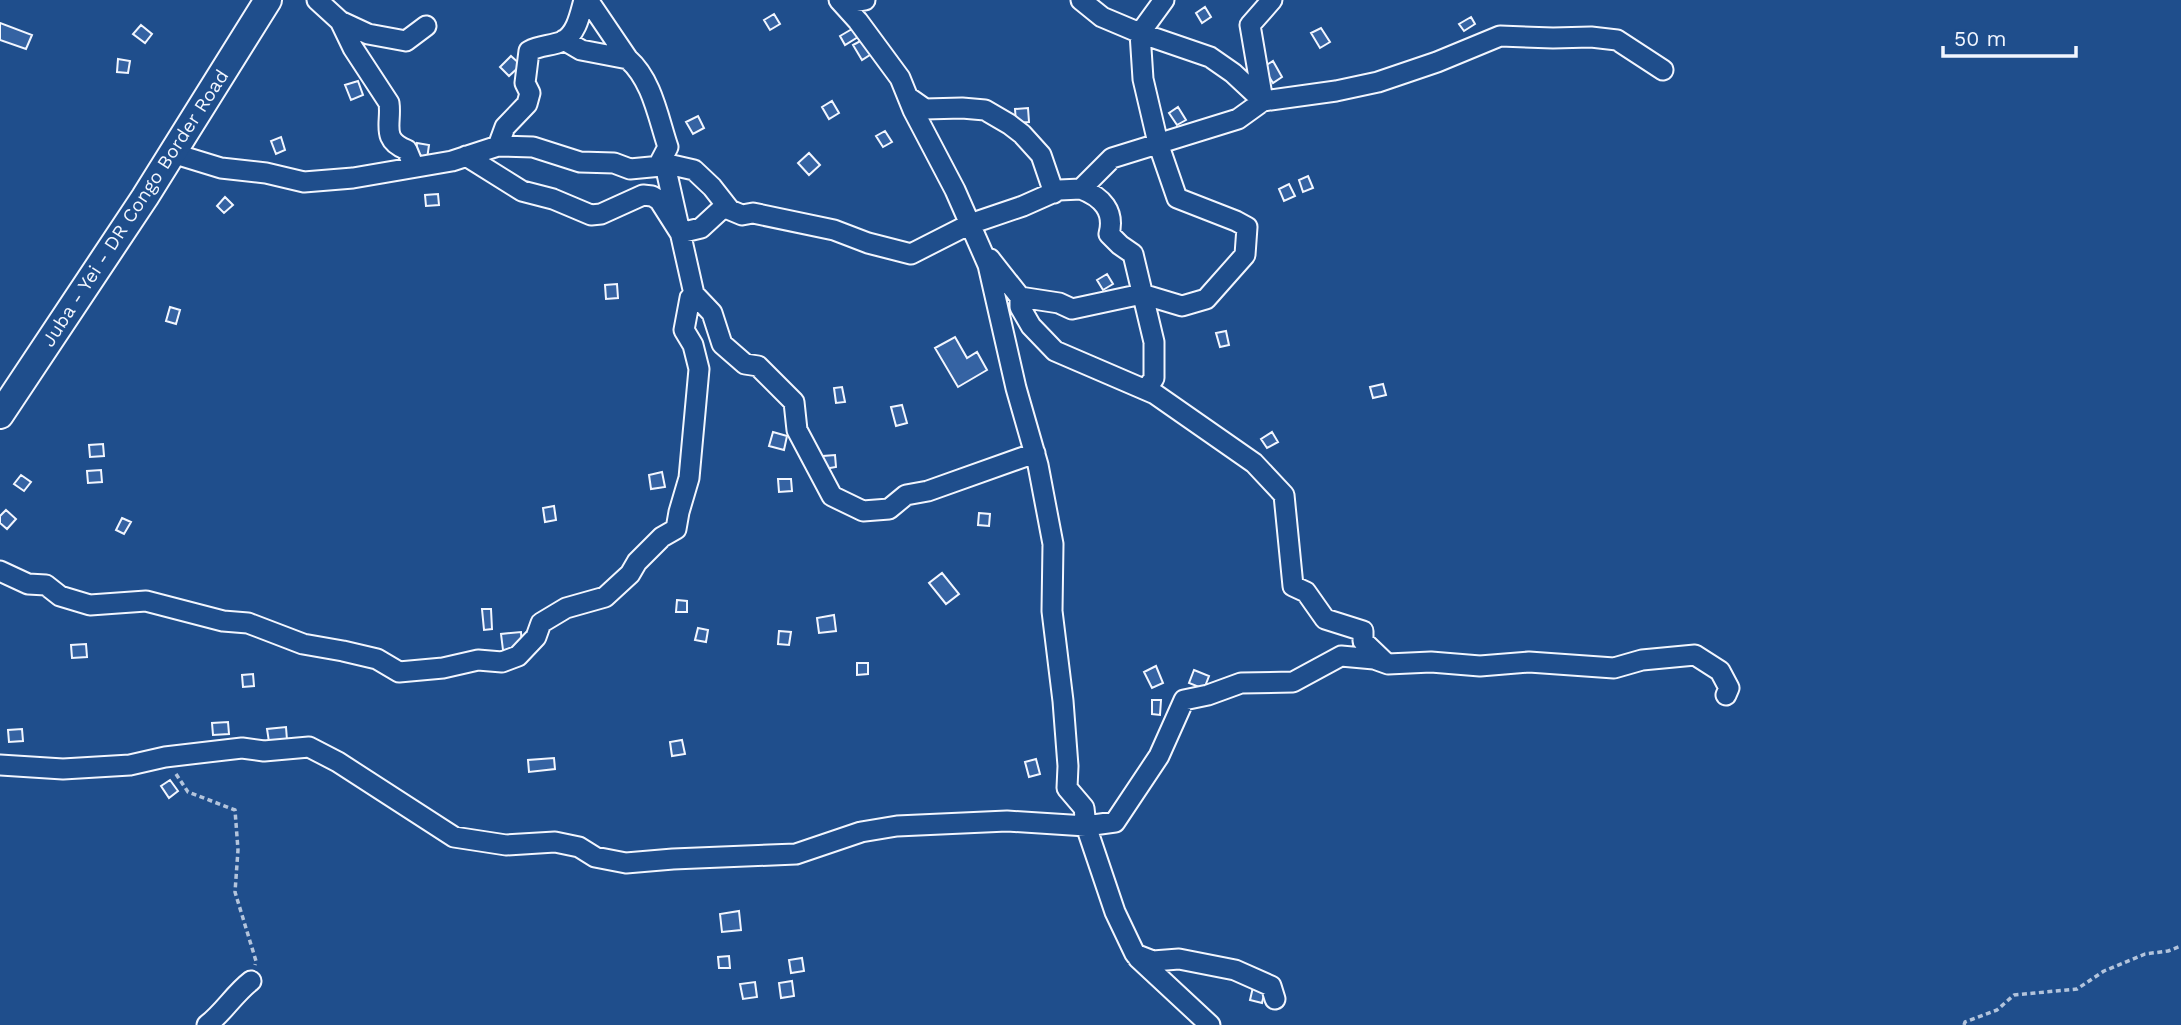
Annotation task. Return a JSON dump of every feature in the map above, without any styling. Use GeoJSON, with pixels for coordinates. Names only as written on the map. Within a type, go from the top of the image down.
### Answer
{"type":"FeatureCollection","features":[{"type":"Feature","properties":{"kind":"main road","name":"Juba - Yei - DR Congo Border Road"},"geometry":{"type":"LineString","coordinates":[[0,415],[172,153],[268,0]]}},
{"type":"Feature","properties":{"kind":"street"},"geometry":{"type":"LineString","coordinates":[[317,0],[340,21],[368,34],[406,41],[426,26]]}},
{"type":"Feature","properties":{"kind":"street"},"geometry":{"type":"LineString","coordinates":[[498,146],[505,127],[527,104],[530,93],[525,83],[529,51],[564,40],[578,23],[586,0]]}},
{"type":"Feature","properties":{"kind":"street"},"geometry":{"type":"LineString","coordinates":[[586,0],[649,85],[653,106],[668,147],[661,165],[694,294],[712,313],[722,344],[745,364],[758,366],[794,402],[797,430],[832,496],[863,511],[889,509],[906,495],[928,491],[1035,453]]}},
{"type":"Feature","properties":{"kind":"street"},"geometry":{"type":"LineString","coordinates":[[841,2],[865,0]]}},
{"type":"Feature","properties":{"kind":"street"},"geometry":{"type":"LineString","coordinates":[[1081,0],[1102,16],[1140,33],[1210,57],[1263,101]]}},
{"type":"Feature","properties":{"kind":"street"},"geometry":{"type":"LineString","coordinates":[[1020,297],[1059,303],[1072,309],[1142,294],[1182,306],[1206,299],[1245,255],[1247,227],[1236,220],[1177,198],[1158,143],[1143,79],[1140,33],[1164,0]]}},
{"type":"Feature","properties":{"kind":"street"},"geometry":{"type":"LineString","coordinates":[[1263,101],[1250,25],[1272,0]]}},
{"type":"Feature","properties":{"kind":"street"},"geometry":{"type":"LineString","coordinates":[[841,2],[858,20],[900,78],[988,265],[1016,388],[1035,453],[1053,544],[1052,611],[1063,701],[1067,788],[1084,808],[1086,826],[1115,912],[1135,954],[1210,1025]]}},
{"type":"Feature","properties":{"kind":"street"},"geometry":{"type":"LineString","coordinates":[[340,21],[353,48],[388,103],[390,138],[399,147],[407,150],[414,167]]}},
{"type":"Feature","properties":{"kind":"street"},"geometry":{"type":"LineString","coordinates":[[1081,189],[1112,158],[1238,119],[1263,101],[1378,82],[1479,47],[1500,36],[1591,37],[1617,40],[1663,70]]}},
{"type":"Feature","properties":{"kind":"street"},"geometry":{"type":"LineString","coordinates":[[564,40],[581,50],[628,59]]}},
{"type":"Feature","properties":{"kind":"street"},"geometry":{"type":"LineString","coordinates":[[908,97],[925,109],[985,110],[1009,124],[1041,155],[1054,193]]}},
{"type":"Feature","properties":{"kind":"street"},"geometry":{"type":"LineString","coordinates":[[172,153],[221,168],[266,173],[304,182],[353,178],[452,161],[498,146],[533,147],[580,162],[614,163],[630,169],[672,164],[694,170],[712,187],[730,211],[834,230],[868,243],[911,254],[970,224],[1059,191],[1081,189],[1093,193],[1105,202],[1112,223],[1109,234],[1133,254],[1154,342],[1154,378],[1146,390]]}},
{"type":"Feature","properties":{"kind":"street"},"geometry":{"type":"LineString","coordinates":[[466,156],[522,191],[553,199],[591,215],[601,214],[643,195],[652,196],[659,200],[680,233]]}},
{"type":"Feature","properties":{"kind":"street"},"geometry":{"type":"LineString","coordinates":[[680,233],[701,228],[726,205]]}},
{"type":"Feature","properties":{"kind":"street"},"geometry":{"type":"LineString","coordinates":[[980,247],[1020,297],[1020,307],[1031,326],[1055,351],[1155,394],[1254,463],[1284,495],[1293,586],[1306,592],[1325,619],[1363,631],[1363,641],[1388,664]]}},
{"type":"Feature","properties":{"kind":"street"},"geometry":{"type":"LineString","coordinates":[[0,571],[28,583],[46,585],[60,596],[90,605],[146,601],[223,621],[248,623],[303,644],[377,659],[399,672],[443,668],[478,660],[502,662],[518,656],[536,637],[541,623],[566,608],[605,597],[630,574],[637,562],[662,537],[676,529],[689,478],[699,369],[693,345],[684,330],[694,294]]}},
{"type":"Feature","properties":{"kind":"street"},"geometry":{"type":"LineString","coordinates":[[0,765],[63,769],[130,765],[242,748],[264,751],[309,747],[338,762],[454,837],[506,845],[555,842],[579,847],[595,857],[626,863],[796,854],[861,832],[897,826],[1007,821],[1086,826],[1115,822],[1159,756],[1184,700],[1241,683],[1293,682],[1341,656],[1374,659],[1388,664],[1431,662],[1480,666],[1529,662],[1614,668],[1642,660],[1695,655],[1720,671],[1730,688],[1726,695]]}},
{"type":"Feature","properties":{"kind":"street"},"geometry":{"type":"LineString","coordinates":[[1135,954],[1153,961],[1180,959],[1235,970],[1271,986],[1275,999]]}},
{"type":"Feature","properties":{"kind":"street"},"geometry":{"type":"LineString","coordinates":[[207,1025],[236,993],[251,981]]}},
{"type":"Feature","properties":{"kind":"path"},"geometry":{"type":"LineString","coordinates":[[165,758],[188,792],[235,810],[238,850],[235,892],[256,961],[251,981]]}},
{"type":"Feature","properties":{"kind":"path"},"geometry":{"type":"LineString","coordinates":[[1964,1025],[1965,1022],[1997,1010],[2014,995],[2077,989],[2104,971],[2145,954],[2181,947]]}},
{"type":"Feature","properties":{"kind":"building"},"geometry":{"type":"Polygon","coordinates":[[[1205,7],[1211,17],[1202,23],[1196,13],[1205,7]]]}},
{"type":"Feature","properties":{"kind":"building"},"geometry":{"type":"Polygon","coordinates":[[[774,14],[780,24],[770,30],[764,20],[774,14]]]}},
{"type":"Feature","properties":{"kind":"building"},"geometry":{"type":"Polygon","coordinates":[[[1471,17],[1475,24],[1464,31],[1459,24],[1471,17]]]}},
{"type":"Feature","properties":{"kind":"building"},"geometry":{"type":"Polygon","coordinates":[[[0,23],[32,35],[26,49],[0,40],[0,23]]]}},
{"type":"Feature","properties":{"kind":"building"},"geometry":{"type":"Polygon","coordinates":[[[141,25],[152,34],[145,43],[133,34],[141,25]]]}},
{"type":"Feature","properties":{"kind":"building"},"geometry":{"type":"Polygon","coordinates":[[[1321,28],[1330,42],[1320,48],[1311,33],[1321,28]]]}},
{"type":"Feature","properties":{"kind":"building"},"geometry":{"type":"Polygon","coordinates":[[[852,29],[858,37],[845,45],[840,36],[852,29]]]}},
{"type":"Feature","properties":{"kind":"building"},"geometry":{"type":"Polygon","coordinates":[[[864,39],[873,53],[862,60],[853,45],[864,39]]]}},
{"type":"Feature","properties":{"kind":"building"},"geometry":{"type":"Polygon","coordinates":[[[511,56],[521,65],[509,76],[500,67],[511,56]]]}},
{"type":"Feature","properties":{"kind":"building"},"geometry":{"type":"Polygon","coordinates":[[[118,59],[130,61],[128,73],[117,72],[118,59]]]}},
{"type":"Feature","properties":{"kind":"building"},"geometry":{"type":"Polygon","coordinates":[[[1273,61],[1282,77],[1273,83],[1263,67],[1273,61]]]}},
{"type":"Feature","properties":{"kind":"building"},"geometry":{"type":"Polygon","coordinates":[[[358,81],[363,95],[351,100],[345,85],[358,81]]]}},
{"type":"Feature","properties":{"kind":"building"},"geometry":{"type":"Polygon","coordinates":[[[832,101],[839,113],[829,119],[822,107],[832,101]]]}},
{"type":"Feature","properties":{"kind":"building"},"geometry":{"type":"Polygon","coordinates":[[[1178,107],[1186,120],[1177,125],[1169,113],[1178,107]]]}},
{"type":"Feature","properties":{"kind":"building"},"geometry":{"type":"Polygon","coordinates":[[[1028,108],[1029,122],[1016,123],[1015,109],[1028,108]]]}},
{"type":"Feature","properties":{"kind":"building"},"geometry":{"type":"Polygon","coordinates":[[[698,116],[704,128],[693,134],[686,122],[698,116]]]}},
{"type":"Feature","properties":{"kind":"building"},"geometry":{"type":"Polygon","coordinates":[[[885,131],[892,142],[883,147],[876,136],[885,131]]]}},
{"type":"Feature","properties":{"kind":"building"},"geometry":{"type":"Polygon","coordinates":[[[281,137],[285,150],[276,154],[271,141],[281,137]]]}},
{"type":"Feature","properties":{"kind":"building"},"geometry":{"type":"Polygon","coordinates":[[[417,143],[429,145],[427,159],[415,157],[417,143]]]}},
{"type":"Feature","properties":{"kind":"building"},"geometry":{"type":"Polygon","coordinates":[[[809,153],[820,165],[809,175],[798,163],[809,153]]]}},
{"type":"Feature","properties":{"kind":"building"},"geometry":{"type":"Polygon","coordinates":[[[1308,176],[1313,188],[1303,192],[1299,180],[1308,176]]]}},
{"type":"Feature","properties":{"kind":"building"},"geometry":{"type":"Polygon","coordinates":[[[1289,184],[1295,196],[1284,201],[1279,189],[1289,184]]]}},
{"type":"Feature","properties":{"kind":"building"},"geometry":{"type":"Polygon","coordinates":[[[438,194],[439,205],[426,206],[425,195],[438,194]]]}},
{"type":"Feature","properties":{"kind":"building"},"geometry":{"type":"Polygon","coordinates":[[[225,197],[233,205],[224,213],[217,206],[225,197]]]}},
{"type":"Feature","properties":{"kind":"building"},"geometry":{"type":"Polygon","coordinates":[[[1107,274],[1113,284],[1103,290],[1097,280],[1107,274]]]}},
{"type":"Feature","properties":{"kind":"building"},"geometry":{"type":"Polygon","coordinates":[[[617,284],[618,298],[606,299],[605,285],[617,284]]]}},
{"type":"Feature","properties":{"kind":"building"},"geometry":{"type":"Polygon","coordinates":[[[170,307],[180,310],[176,324],[166,321],[170,307]]]}},
{"type":"Feature","properties":{"kind":"building"},"geometry":{"type":"Polygon","coordinates":[[[1226,331],[1229,345],[1220,347],[1216,333],[1226,331]]]}},
{"type":"Feature","properties":{"kind":"building"},"geometry":{"type":"Polygon","coordinates":[[[955,337],[967,358],[977,352],[987,370],[958,387],[935,348],[955,337]]]}},
{"type":"Feature","properties":{"kind":"building"},"geometry":{"type":"Polygon","coordinates":[[[1383,384],[1386,395],[1373,398],[1370,387],[1383,384]]]}},
{"type":"Feature","properties":{"kind":"building"},"geometry":{"type":"Polygon","coordinates":[[[842,387],[845,402],[836,403],[834,388],[842,387]]]}},
{"type":"Feature","properties":{"kind":"building"},"geometry":{"type":"Polygon","coordinates":[[[902,405],[907,423],[896,426],[891,407],[902,405]]]}},
{"type":"Feature","properties":{"kind":"building"},"geometry":{"type":"Polygon","coordinates":[[[773,432],[787,436],[784,450],[769,446],[773,432]]]}},
{"type":"Feature","properties":{"kind":"building"},"geometry":{"type":"Polygon","coordinates":[[[1272,432],[1278,442],[1267,448],[1261,439],[1272,432]]]}},
{"type":"Feature","properties":{"kind":"building"},"geometry":{"type":"Polygon","coordinates":[[[103,444],[104,456],[90,457],[89,445],[103,444]]]}},
{"type":"Feature","properties":{"kind":"building"},"geometry":{"type":"Polygon","coordinates":[[[835,455],[836,467],[824,469],[823,456],[835,455]]]}},
{"type":"Feature","properties":{"kind":"building"},"geometry":{"type":"Polygon","coordinates":[[[101,470],[102,482],[88,483],[87,471],[101,470]]]}},
{"type":"Feature","properties":{"kind":"building"},"geometry":{"type":"Polygon","coordinates":[[[662,472],[665,487],[651,489],[649,475],[662,472]]]}},
{"type":"Feature","properties":{"kind":"building"},"geometry":{"type":"Polygon","coordinates":[[[21,475],[31,482],[24,491],[14,484],[21,475]]]}},
{"type":"Feature","properties":{"kind":"building"},"geometry":{"type":"Polygon","coordinates":[[[778,479],[791,479],[792,491],[779,492],[778,479]]]}},
{"type":"Feature","properties":{"kind":"building"},"geometry":{"type":"Polygon","coordinates":[[[554,506],[556,520],[545,522],[543,508],[554,506]]]}},
{"type":"Feature","properties":{"kind":"building"},"geometry":{"type":"Polygon","coordinates":[[[6,510],[16,519],[7,529],[0,523],[0,516],[6,510]]]}},
{"type":"Feature","properties":{"kind":"building"},"geometry":{"type":"Polygon","coordinates":[[[979,513],[990,514],[989,526],[978,525],[979,513]]]}},
{"type":"Feature","properties":{"kind":"building"},"geometry":{"type":"Polygon","coordinates":[[[122,518],[131,522],[124,534],[116,530],[122,518]]]}},
{"type":"Feature","properties":{"kind":"building"},"geometry":{"type":"Polygon","coordinates":[[[942,573],[959,594],[946,604],[929,583],[942,573]]]}},
{"type":"Feature","properties":{"kind":"building"},"geometry":{"type":"Polygon","coordinates":[[[677,600],[687,601],[687,612],[676,612],[677,600]]]}},
{"type":"Feature","properties":{"kind":"building"},"geometry":{"type":"Polygon","coordinates":[[[482,609],[491,609],[492,629],[484,630],[482,609]]]}},
{"type":"Feature","properties":{"kind":"building"},"geometry":{"type":"Polygon","coordinates":[[[834,615],[836,631],[819,633],[817,618],[834,615]]]}},
{"type":"Feature","properties":{"kind":"building"},"geometry":{"type":"Polygon","coordinates":[[[698,628],[708,630],[706,642],[695,640],[698,628]]]}},
{"type":"Feature","properties":{"kind":"building"},"geometry":{"type":"Polygon","coordinates":[[[779,631],[791,632],[789,645],[778,644],[779,631]]]}},
{"type":"Feature","properties":{"kind":"building"},"geometry":{"type":"Polygon","coordinates":[[[521,632],[522,649],[503,650],[501,634],[521,632]]]}},
{"type":"Feature","properties":{"kind":"building"},"geometry":{"type":"Polygon","coordinates":[[[86,644],[87,657],[72,658],[71,645],[86,644]]]}},
{"type":"Feature","properties":{"kind":"building"},"geometry":{"type":"Polygon","coordinates":[[[857,663],[868,663],[868,674],[857,675],[857,663]]]}},
{"type":"Feature","properties":{"kind":"building"},"geometry":{"type":"Polygon","coordinates":[[[1156,666],[1163,683],[1152,688],[1144,672],[1156,666]]]}},
{"type":"Feature","properties":{"kind":"building"},"geometry":{"type":"Polygon","coordinates":[[[1194,670],[1209,676],[1204,689],[1189,683],[1194,670]]]}},
{"type":"Feature","properties":{"kind":"building"},"geometry":{"type":"Polygon","coordinates":[[[253,674],[254,686],[243,687],[242,675],[253,674]]]}},
{"type":"Feature","properties":{"kind":"building"},"geometry":{"type":"Polygon","coordinates":[[[1152,700],[1161,700],[1160,715],[1152,714],[1152,700]]]}},
{"type":"Feature","properties":{"kind":"building"},"geometry":{"type":"Polygon","coordinates":[[[228,722],[229,734],[213,735],[212,723],[228,722]]]}},
{"type":"Feature","properties":{"kind":"building"},"geometry":{"type":"Polygon","coordinates":[[[286,727],[287,740],[269,742],[267,729],[286,727]]]}},
{"type":"Feature","properties":{"kind":"building"},"geometry":{"type":"Polygon","coordinates":[[[22,729],[23,741],[9,742],[8,730],[22,729]]]}},
{"type":"Feature","properties":{"kind":"building"},"geometry":{"type":"Polygon","coordinates":[[[682,740],[685,754],[672,756],[670,742],[682,740]]]}},
{"type":"Feature","properties":{"kind":"building"},"geometry":{"type":"Polygon","coordinates":[[[554,758],[555,769],[529,772],[528,760],[554,758]]]}},
{"type":"Feature","properties":{"kind":"building"},"geometry":{"type":"Polygon","coordinates":[[[1036,759],[1040,774],[1029,777],[1025,762],[1036,759]]]}},
{"type":"Feature","properties":{"kind":"building"},"geometry":{"type":"Polygon","coordinates":[[[170,780],[178,791],[169,798],[161,786],[170,780]]]}},
{"type":"Feature","properties":{"kind":"building"},"geometry":{"type":"Polygon","coordinates":[[[739,911],[741,930],[722,932],[720,914],[739,911]]]}},
{"type":"Feature","properties":{"kind":"building"},"geometry":{"type":"Polygon","coordinates":[[[729,956],[730,968],[719,968],[718,957],[729,956]]]}},
{"type":"Feature","properties":{"kind":"building"},"geometry":{"type":"Polygon","coordinates":[[[802,958],[804,971],[791,973],[789,960],[802,958]]]}},
{"type":"Feature","properties":{"kind":"building"},"geometry":{"type":"Polygon","coordinates":[[[792,981],[794,996],[781,998],[779,983],[792,981]]]}},
{"type":"Feature","properties":{"kind":"building"},"geometry":{"type":"Polygon","coordinates":[[[755,982],[757,997],[743,999],[740,984],[755,982]]]}},
{"type":"Feature","properties":{"kind":"building"},"geometry":{"type":"Polygon","coordinates":[[[1253,987],[1265,990],[1262,1003],[1250,1000],[1253,987]]]}}]}
